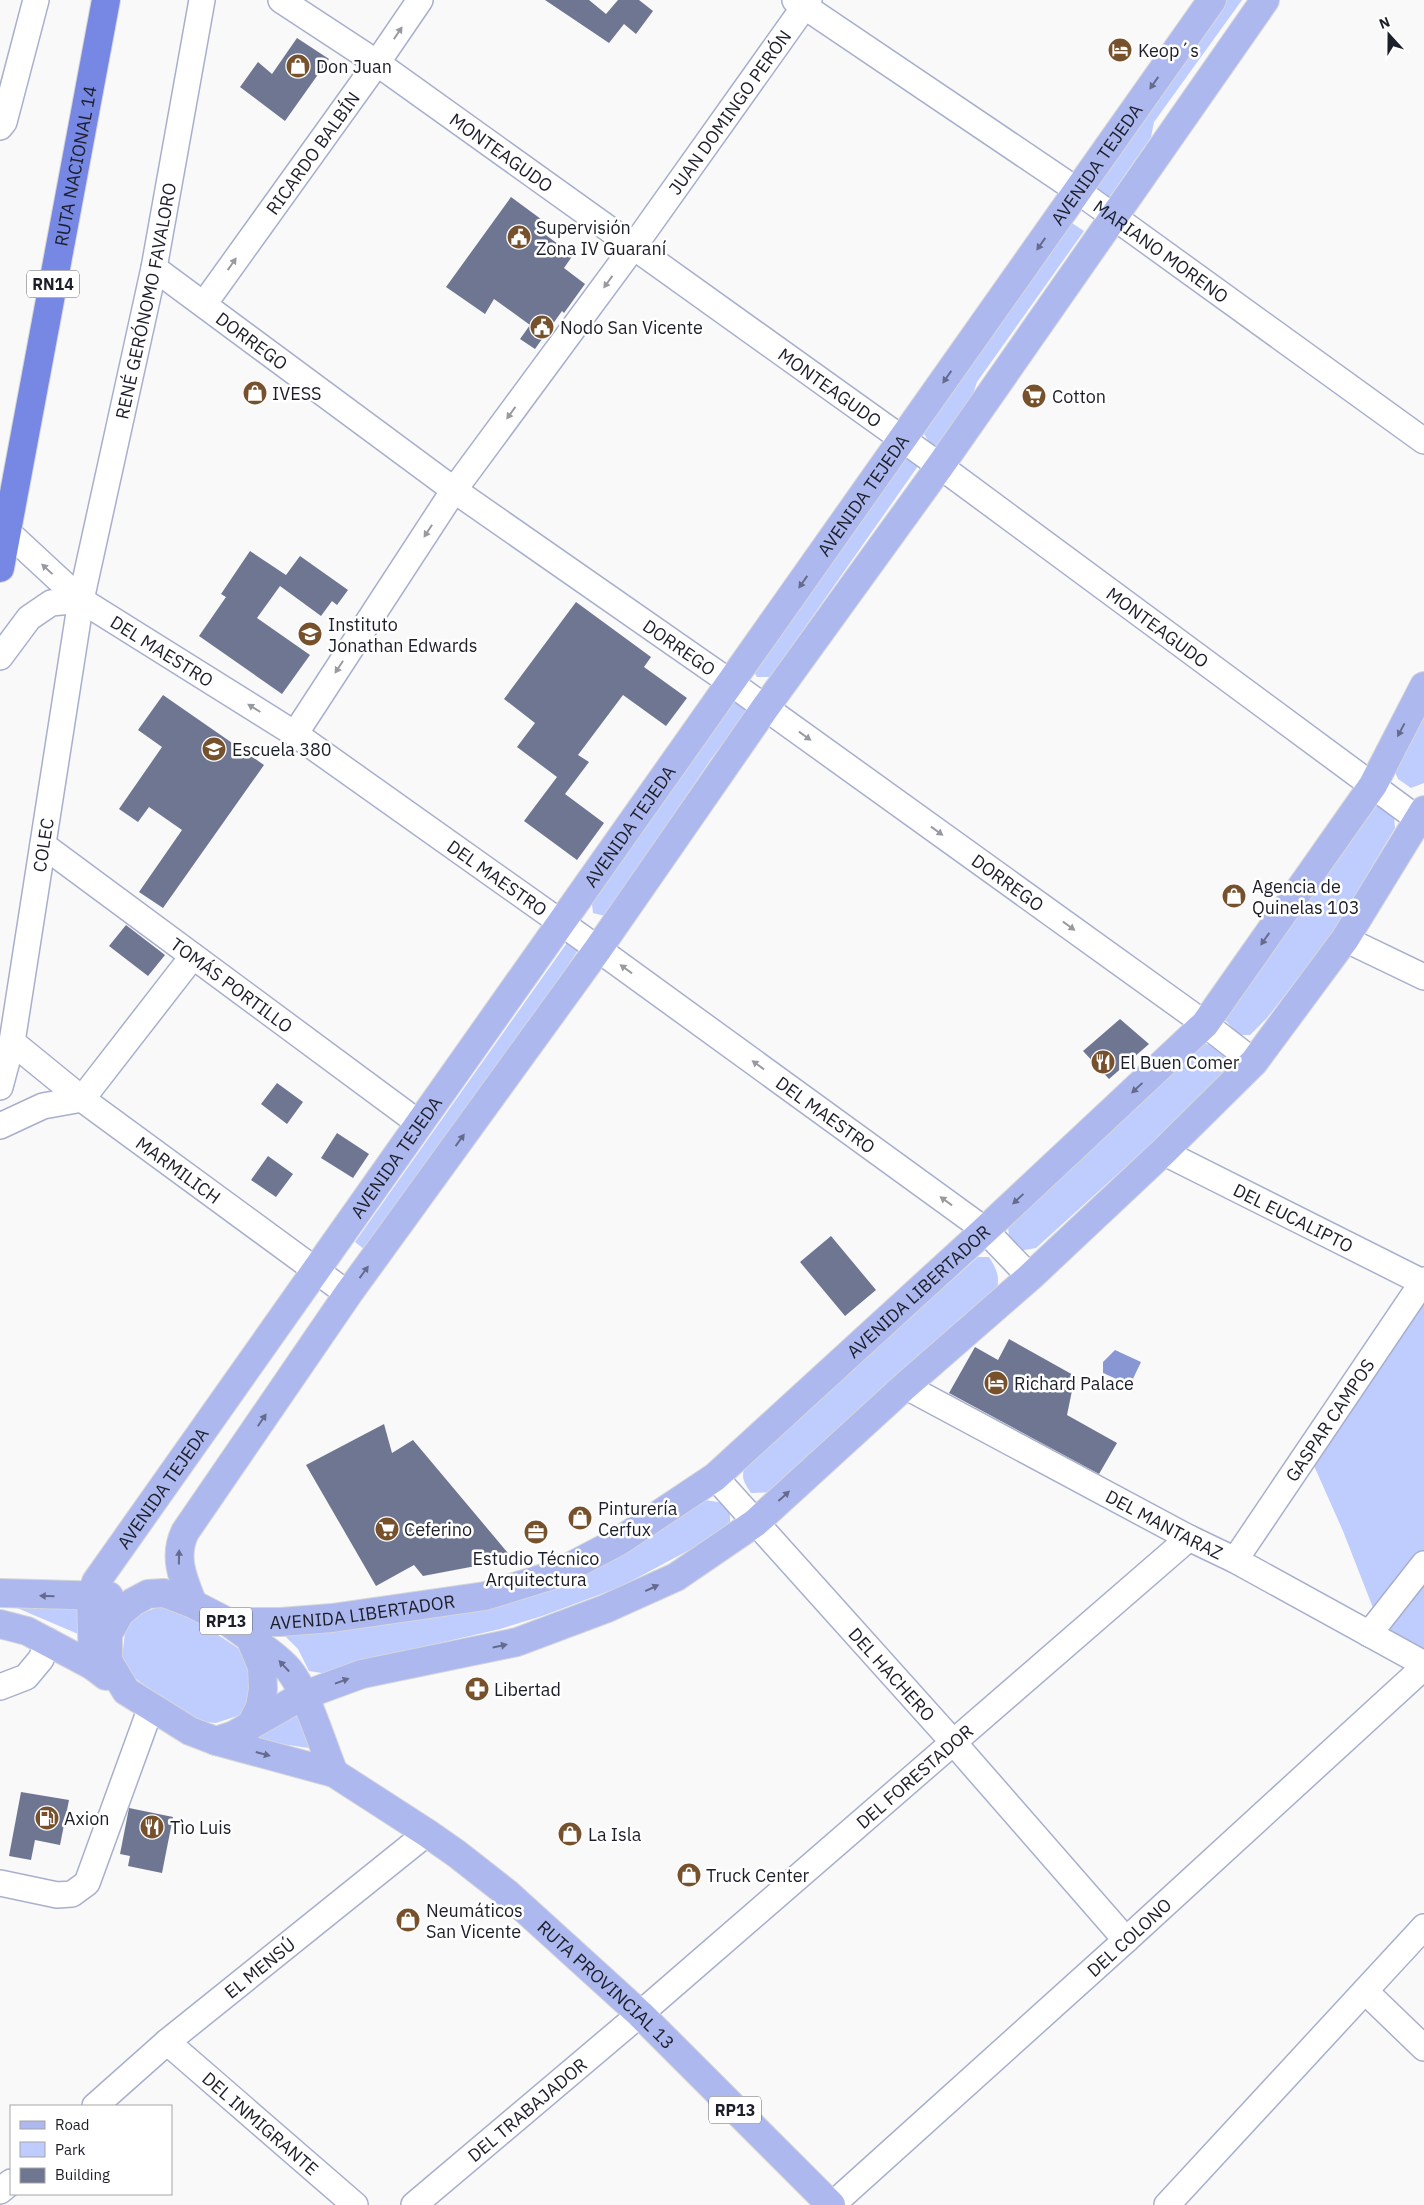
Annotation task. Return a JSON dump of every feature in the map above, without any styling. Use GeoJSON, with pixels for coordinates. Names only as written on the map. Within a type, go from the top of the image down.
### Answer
{"type":"FeatureCollection","features":[{"type":"Feature","properties":{"kind":"highway","name":"RUTA NACIONAL 14"},"geometry":{"type":"LineString","coordinates":[[0,568],[3,528],[106,0]]}},
{"type":"Feature","properties":{"kind":"main road","name":"AVENIDA TEJEDA"},"geometry":{"type":"LineString","coordinates":[[94,1666],[91,1597],[96,1582],[1212,0]]}},
{"type":"Feature","properties":{"kind":"main road"},"geometry":{"type":"LineString","coordinates":[[192,1604],[179,1567],[180,1544],[185,1532],[348,1294],[598,949],[765,708],[940,466],[1265,0]]}},
{"type":"Feature","properties":{"kind":"main road","name":"AVENIDA LIBERTADOR"},"geometry":{"type":"LineString","coordinates":[[228,1622],[281,1622],[332,1618],[485,1596],[556,1574],[619,1541],[715,1477],[985,1230],[1205,1024],[1372,785],[1424,686]]}},
{"type":"Feature","properties":{"kind":"main road"},"geometry":{"type":"LineString","coordinates":[[216,1741],[234,1735],[302,1696],[362,1674],[517,1642],[605,1610],[676,1577],[755,1522],[904,1386],[1030,1277],[1163,1152],[1254,1062],[1345,939],[1422,815]]}},
{"type":"Feature","properties":{"kind":"main road","name":"RP13"},"geometry":{"type":"LineString","coordinates":[[0,1593],[91,1597],[164,1593],[192,1604],[228,1622],[278,1658],[290,1672],[334,1773]]}},
{"type":"Feature","properties":{"kind":"main road","name":"RP13"},"geometry":{"type":"LineString","coordinates":[[126,1690],[108,1661],[108,1634],[120,1613],[133,1602],[148,1594]]}},
{"type":"Feature","properties":{"kind":"main road","name":"RP13"},"geometry":{"type":"LineString","coordinates":[[0,1624],[27,1631],[94,1666],[151,1707],[190,1731],[216,1741]]}},
{"type":"Feature","properties":{"kind":"main road","name":"RP13"},"geometry":{"type":"LineString","coordinates":[[250,1638],[262,1667],[263,1689],[260,1707],[251,1725]]}},
{"type":"Feature","properties":{"kind":"main road","name":"RUTA PROVINCIAL 13"},"geometry":{"type":"LineString","coordinates":[[216,1741],[334,1773],[428,1833],[508,1894],[640,2014],[831,2205]]}},
{"type":"Feature","properties":{"kind":"street"},"geometry":{"type":"LineString","coordinates":[[0,127],[4,122],[36,0]]}},
{"type":"Feature","properties":{"kind":"street","name":"RENÉ GERÓNOMO FAVALORO"},"geometry":{"type":"LineString","coordinates":[[81,600],[154,268],[202,0]]}},
{"type":"Feature","properties":{"kind":"street","name":"MONTEAGUDO"},"geometry":{"type":"LineString","coordinates":[[282,0],[377,63],[940,466],[1372,785],[1422,815]]}},
{"type":"Feature","properties":{"kind":"street","name":"RICARDO BALBÍN"},"geometry":{"type":"LineString","coordinates":[[204,304],[420,0]]}},
{"type":"Feature","properties":{"kind":"street","name":"MARIANO MORENO"},"geometry":{"type":"LineString","coordinates":[[803,2],[1078,191],[1424,441]]}},
{"type":"Feature","properties":{"kind":"street","name":"JUAN DOMINGO PERÓN"},"geometry":{"type":"LineString","coordinates":[[295,734],[454,490],[634,246],[803,2]]}},
{"type":"Feature","properties":{"kind":"street","name":"DORREGO"},"geometry":{"type":"LineString","coordinates":[[154,268],[454,490],[765,708],[1205,1024],[1254,1062]]}},
{"type":"Feature","properties":{"kind":"street","name":"DEL MAESTRO"},"geometry":{"type":"LineString","coordinates":[[3,528],[81,600],[295,734],[598,949],[985,1230],[1030,1277]]}},
{"type":"Feature","properties":{"kind":"street"},"geometry":{"type":"LineString","coordinates":[[0,657],[29,618],[36,613],[51,603],[81,600]]}},
{"type":"Feature","properties":{"kind":"street","name":"COLEC"},"geometry":{"type":"LineString","coordinates":[[0,1087],[12,1042],[81,600]]}},
{"type":"Feature","properties":{"kind":"street","name":"TOMÁS PORTILLO"},"geometry":{"type":"LineString","coordinates":[[43,845],[420,1124]]}},
{"type":"Feature","properties":{"kind":"street"},"geometry":{"type":"LineString","coordinates":[[1345,939],[1424,977]]}},
{"type":"Feature","properties":{"kind":"street"},"geometry":{"type":"LineString","coordinates":[[0,1126],[43,1106],[82,1099],[193,956]]}},
{"type":"Feature","properties":{"kind":"street","name":"MARMILICH"},"geometry":{"type":"LineString","coordinates":[[12,1042],[82,1099],[348,1294]]}},
{"type":"Feature","properties":{"kind":"street","name":"DEL EUCALIPTO"},"geometry":{"type":"LineString","coordinates":[[1163,1152],[1424,1282]]}},
{"type":"Feature","properties":{"kind":"street","name":"GASPAR CAMPOS"},"geometry":{"type":"LineString","coordinates":[[1235,1560],[1424,1282]]}},
{"type":"Feature","properties":{"kind":"street","name":"DEL MANTARAZ"},"geometry":{"type":"LineString","coordinates":[[904,1386],[1189,1538],[1235,1560],[1424,1666]]}},
{"type":"Feature","properties":{"kind":"street","name":"DEL HACHERO"},"geometry":{"type":"LineString","coordinates":[[715,1477],[954,1743],[1126,1940]]}},
{"type":"Feature","properties":{"kind":"street","name":"DEL FORESTADOR"},"geometry":{"type":"LineString","coordinates":[[640,2014],[1189,1538]]}},
{"type":"Feature","properties":{"kind":"street"},"geometry":{"type":"LineString","coordinates":[[1369,1634],[1424,1564]]}},
{"type":"Feature","properties":{"kind":"street"},"geometry":{"type":"LineString","coordinates":[[0,1687],[26,1677],[41,1659],[48,1642]]}},
{"type":"Feature","properties":{"kind":"street","name":"DEL COLONO"},"geometry":{"type":"LineString","coordinates":[[831,2205],[1126,1940],[1424,1666]]}},
{"type":"Feature","properties":{"kind":"street"},"geometry":{"type":"LineString","coordinates":[[0,1883],[57,1896],[72,1894],[87,1883],[151,1707]]}},
{"type":"Feature","properties":{"kind":"street","name":"EL MENSÚ"},"geometry":{"type":"LineString","coordinates":[[96,2105],[166,2042],[428,1833]]}},
{"type":"Feature","properties":{"kind":"street"},"geometry":{"type":"LineString","coordinates":[[1167,2205],[1424,1926]]}},
{"type":"Feature","properties":{"kind":"street"},"geometry":{"type":"LineString","coordinates":[[1365,1991],[1424,2048]]}},
{"type":"Feature","properties":{"kind":"street","name":"DEL TRABAJADOR"},"geometry":{"type":"LineString","coordinates":[[414,2205],[640,2014]]}},
{"type":"Feature","properties":{"kind":"street","name":"DEL INMIGRANTE"},"geometry":{"type":"LineString","coordinates":[[166,2042],[355,2205]]}},
{"type":"Feature","properties":{"kind":"green space"},"geometry":{"type":"Polygon","coordinates":[[[1221,0],[1242,0],[1154,122],[1151,137],[1108,199],[1099,195],[1093,186],[1221,0]]]}},
{"type":"Feature","properties":{"kind":"green space"},"geometry":{"type":"Polygon","coordinates":[[[1069,221],[1084,231],[977,382],[971,400],[939,447],[929,442],[924,434],[1069,221]]]}},
{"type":"Feature","properties":{"kind":"green space"},"geometry":{"type":"Polygon","coordinates":[[[903,458],[912,458],[918,466],[770,677],[757,677],[753,670],[903,458]]]}},
{"type":"Feature","properties":{"kind":"green space"},"geometry":{"type":"Polygon","coordinates":[[[737,698],[749,703],[745,714],[711,759],[605,916],[593,913],[592,904],[737,698]]]}},
{"type":"Feature","properties":{"kind":"green space"},"geometry":{"type":"Polygon","coordinates":[[[1424,714],[1424,783],[1411,788],[1398,779],[1393,767],[1424,714]]]}},
{"type":"Feature","properties":{"kind":"green space"},"geometry":{"type":"Polygon","coordinates":[[[1378,804],[1394,816],[1395,828],[1330,937],[1267,1018],[1250,1035],[1239,1035],[1225,1020],[1227,1009],[1367,808],[1378,804]]]}},
{"type":"Feature","properties":{"kind":"green space"},"geometry":{"type":"Polygon","coordinates":[[[569,940],[580,947],[532,1021],[364,1249],[355,1242],[569,940]]]}},
{"type":"Feature","properties":{"kind":"green space"},"geometry":{"type":"Polygon","coordinates":[[[1201,1042],[1224,1050],[1230,1061],[1230,1072],[1036,1248],[1019,1251],[1009,1238],[1008,1226],[1201,1042]]]}},
{"type":"Feature","properties":{"kind":"green space"},"geometry":{"type":"Polygon","coordinates":[[[978,1257],[989,1257],[998,1276],[997,1288],[774,1492],[751,1493],[743,1476],[750,1460],[978,1257]]]}},
{"type":"Feature","properties":{"kind":"green space"},"geometry":{"type":"Polygon","coordinates":[[[1424,1295],[1424,1658],[1384,1636],[1343,1531],[1311,1459],[1424,1295]]]}},
{"type":"Feature","properties":{"kind":"green space"},"geometry":{"type":"Polygon","coordinates":[[[705,1500],[724,1503],[730,1514],[730,1525],[721,1533],[620,1587],[542,1616],[500,1629],[379,1657],[328,1674],[309,1671],[298,1649],[284,1635],[533,1593],[597,1569],[705,1500]]]}},
{"type":"Feature","properties":{"kind":"green space"},"geometry":{"type":"Polygon","coordinates":[[[79,1603],[78,1634],[15,1607],[79,1603]]]}},
{"type":"Feature","properties":{"kind":"green space"},"geometry":{"type":"Polygon","coordinates":[[[161,1606],[181,1610],[242,1651],[250,1677],[251,1695],[240,1715],[216,1723],[194,1721],[132,1676],[122,1659],[125,1632],[137,1615],[161,1606]]]}},
{"type":"Feature","properties":{"kind":"green space"},"geometry":{"type":"Polygon","coordinates":[[[299,1715],[315,1749],[249,1739],[299,1715]]]}},
{"type":"Feature","properties":{"kind":"shaded area"},"geometry":{"type":"Polygon","coordinates":[[[1115,1350],[1141,1362],[1130,1385],[1103,1373],[1103,1362],[1115,1350]]]}},
{"type":"Feature","properties":{"kind":"building"},"geometry":{"type":"Polygon","coordinates":[[[545,0],[589,0],[606,14],[618,0],[639,0],[653,11],[636,34],[624,24],[609,43],[545,0]]]}},
{"type":"Feature","properties":{"kind":"building"},"geometry":{"type":"Polygon","coordinates":[[[297,38],[329,59],[285,121],[240,87],[258,62],[272,74],[297,38]]]}},
{"type":"Feature","properties":{"kind":"building"},"geometry":{"type":"Polygon","coordinates":[[[511,197],[549,225],[543,233],[573,255],[564,268],[585,284],[564,313],[562,311],[535,349],[520,339],[530,325],[494,299],[485,314],[446,287],[511,197]]]}},
{"type":"Feature","properties":{"kind":"building"},"geometry":{"type":"Polygon","coordinates":[[[250,551],[286,575],[300,556],[348,590],[337,605],[332,601],[321,616],[280,586],[257,618],[310,655],[282,694],[199,636],[226,597],[221,594],[250,551]]]}},
{"type":"Feature","properties":{"kind":"building"},"geometry":{"type":"Polygon","coordinates":[[[576,602],[651,657],[644,667],[687,698],[666,726],[623,695],[578,755],[589,762],[565,794],[604,823],[577,860],[524,821],[557,777],[517,747],[535,723],[504,699],[576,602]]]}},
{"type":"Feature","properties":{"kind":"building"},"geometry":{"type":"Polygon","coordinates":[[[163,695],[264,765],[163,908],[139,892],[182,830],[149,807],[138,822],[119,809],[162,747],[138,730],[163,695]]]}},
{"type":"Feature","properties":{"kind":"building"},"geometry":{"type":"Polygon","coordinates":[[[126,925],[165,955],[148,976],[109,946],[126,925]]]}},
{"type":"Feature","properties":{"kind":"building"},"geometry":{"type":"Polygon","coordinates":[[[1120,1019],[1149,1044],[1109,1079],[1083,1051],[1120,1019]]]}},
{"type":"Feature","properties":{"kind":"building"},"geometry":{"type":"Polygon","coordinates":[[[277,1083],[303,1102],[287,1124],[261,1104],[277,1083]]]}},
{"type":"Feature","properties":{"kind":"building"},"geometry":{"type":"Polygon","coordinates":[[[337,1133],[369,1154],[353,1178],[321,1158],[337,1133]]]}},
{"type":"Feature","properties":{"kind":"building"},"geometry":{"type":"Polygon","coordinates":[[[268,1156],[293,1174],[276,1197],[251,1180],[268,1156]]]}},
{"type":"Feature","properties":{"kind":"building"},"geometry":{"type":"Polygon","coordinates":[[[831,1236],[876,1290],[845,1316],[800,1262],[831,1236]]]}},
{"type":"Feature","properties":{"kind":"building"},"geometry":{"type":"Polygon","coordinates":[[[1009,1339],[1075,1376],[1067,1415],[1117,1443],[1099,1474],[949,1393],[975,1347],[998,1360],[1009,1339]]]}},
{"type":"Feature","properties":{"kind":"building"},"geometry":{"type":"Polygon","coordinates":[[[384,1424],[392,1453],[413,1440],[513,1559],[423,1576],[414,1565],[376,1586],[306,1465],[384,1424]]]}},
{"type":"Feature","properties":{"kind":"building"},"geometry":{"type":"Polygon","coordinates":[[[21,1792],[69,1800],[60,1845],[35,1840],[31,1860],[9,1856],[21,1792]]]}},
{"type":"Feature","properties":{"kind":"building"},"geometry":{"type":"Polygon","coordinates":[[[129,1808],[173,1817],[162,1873],[128,1866],[130,1856],[120,1854],[129,1808]]]}},
{"type":"Feature","properties":{"kind":"place","name":"Keop´s"},"geometry":{"type":"Point","coordinates":[1120,50]}},
{"type":"Feature","properties":{"kind":"place","name":"Don Juan"},"geometry":{"type":"Point","coordinates":[298,66]}},
{"type":"Feature","properties":{"kind":"place","name":"Supervisión Zona IV Guaraní"},"geometry":{"type":"Point","coordinates":[519,237]}},
{"type":"Feature","properties":{"kind":"place","name":"Nodo San Vicente"},"geometry":{"type":"Point","coordinates":[542,327]}},
{"type":"Feature","properties":{"kind":"place","name":"IVESS"},"geometry":{"type":"Point","coordinates":[255,393]}},
{"type":"Feature","properties":{"kind":"place","name":"Cotton"},"geometry":{"type":"Point","coordinates":[1034,396]}},
{"type":"Feature","properties":{"kind":"place","name":"Instituto Jonathan Edwards"},"geometry":{"type":"Point","coordinates":[310,634]}},
{"type":"Feature","properties":{"kind":"place","name":"Escuela 380"},"geometry":{"type":"Point","coordinates":[214,749]}},
{"type":"Feature","properties":{"kind":"place","name":"Agencia de Quinelas 103"},"geometry":{"type":"Point","coordinates":[1234,896]}},
{"type":"Feature","properties":{"kind":"place","name":"El Buen Comer"},"geometry":{"type":"Point","coordinates":[1103,1062]}},
{"type":"Feature","properties":{"kind":"place","name":"Richard Palace"},"geometry":{"type":"Point","coordinates":[996,1383]}},
{"type":"Feature","properties":{"kind":"place","name":"Pinturería Cerfux"},"geometry":{"type":"Point","coordinates":[580,1518]}},
{"type":"Feature","properties":{"kind":"place","name":"Ceferino"},"geometry":{"type":"Point","coordinates":[387,1529]}},
{"type":"Feature","properties":{"kind":"place","name":"Estudio Técnico Arquitectura"},"geometry":{"type":"Point","coordinates":[536,1532]}},
{"type":"Feature","properties":{"kind":"place","name":"Libertad"},"geometry":{"type":"Point","coordinates":[477,1689]}},
{"type":"Feature","properties":{"kind":"place","name":"Axion"},"geometry":{"type":"Point","coordinates":[47,1818]}},
{"type":"Feature","properties":{"kind":"place","name":"Tìo Luis"},"geometry":{"type":"Point","coordinates":[152,1827]}},
{"type":"Feature","properties":{"kind":"place","name":"La Isla"},"geometry":{"type":"Point","coordinates":[570,1834]}},
{"type":"Feature","properties":{"kind":"place","name":"Truck Center"},"geometry":{"type":"Point","coordinates":[689,1875]}},
{"type":"Feature","properties":{"kind":"place","name":"Neumáticos San Vicente"},"geometry":{"type":"Point","coordinates":[408,1920]}}]}
